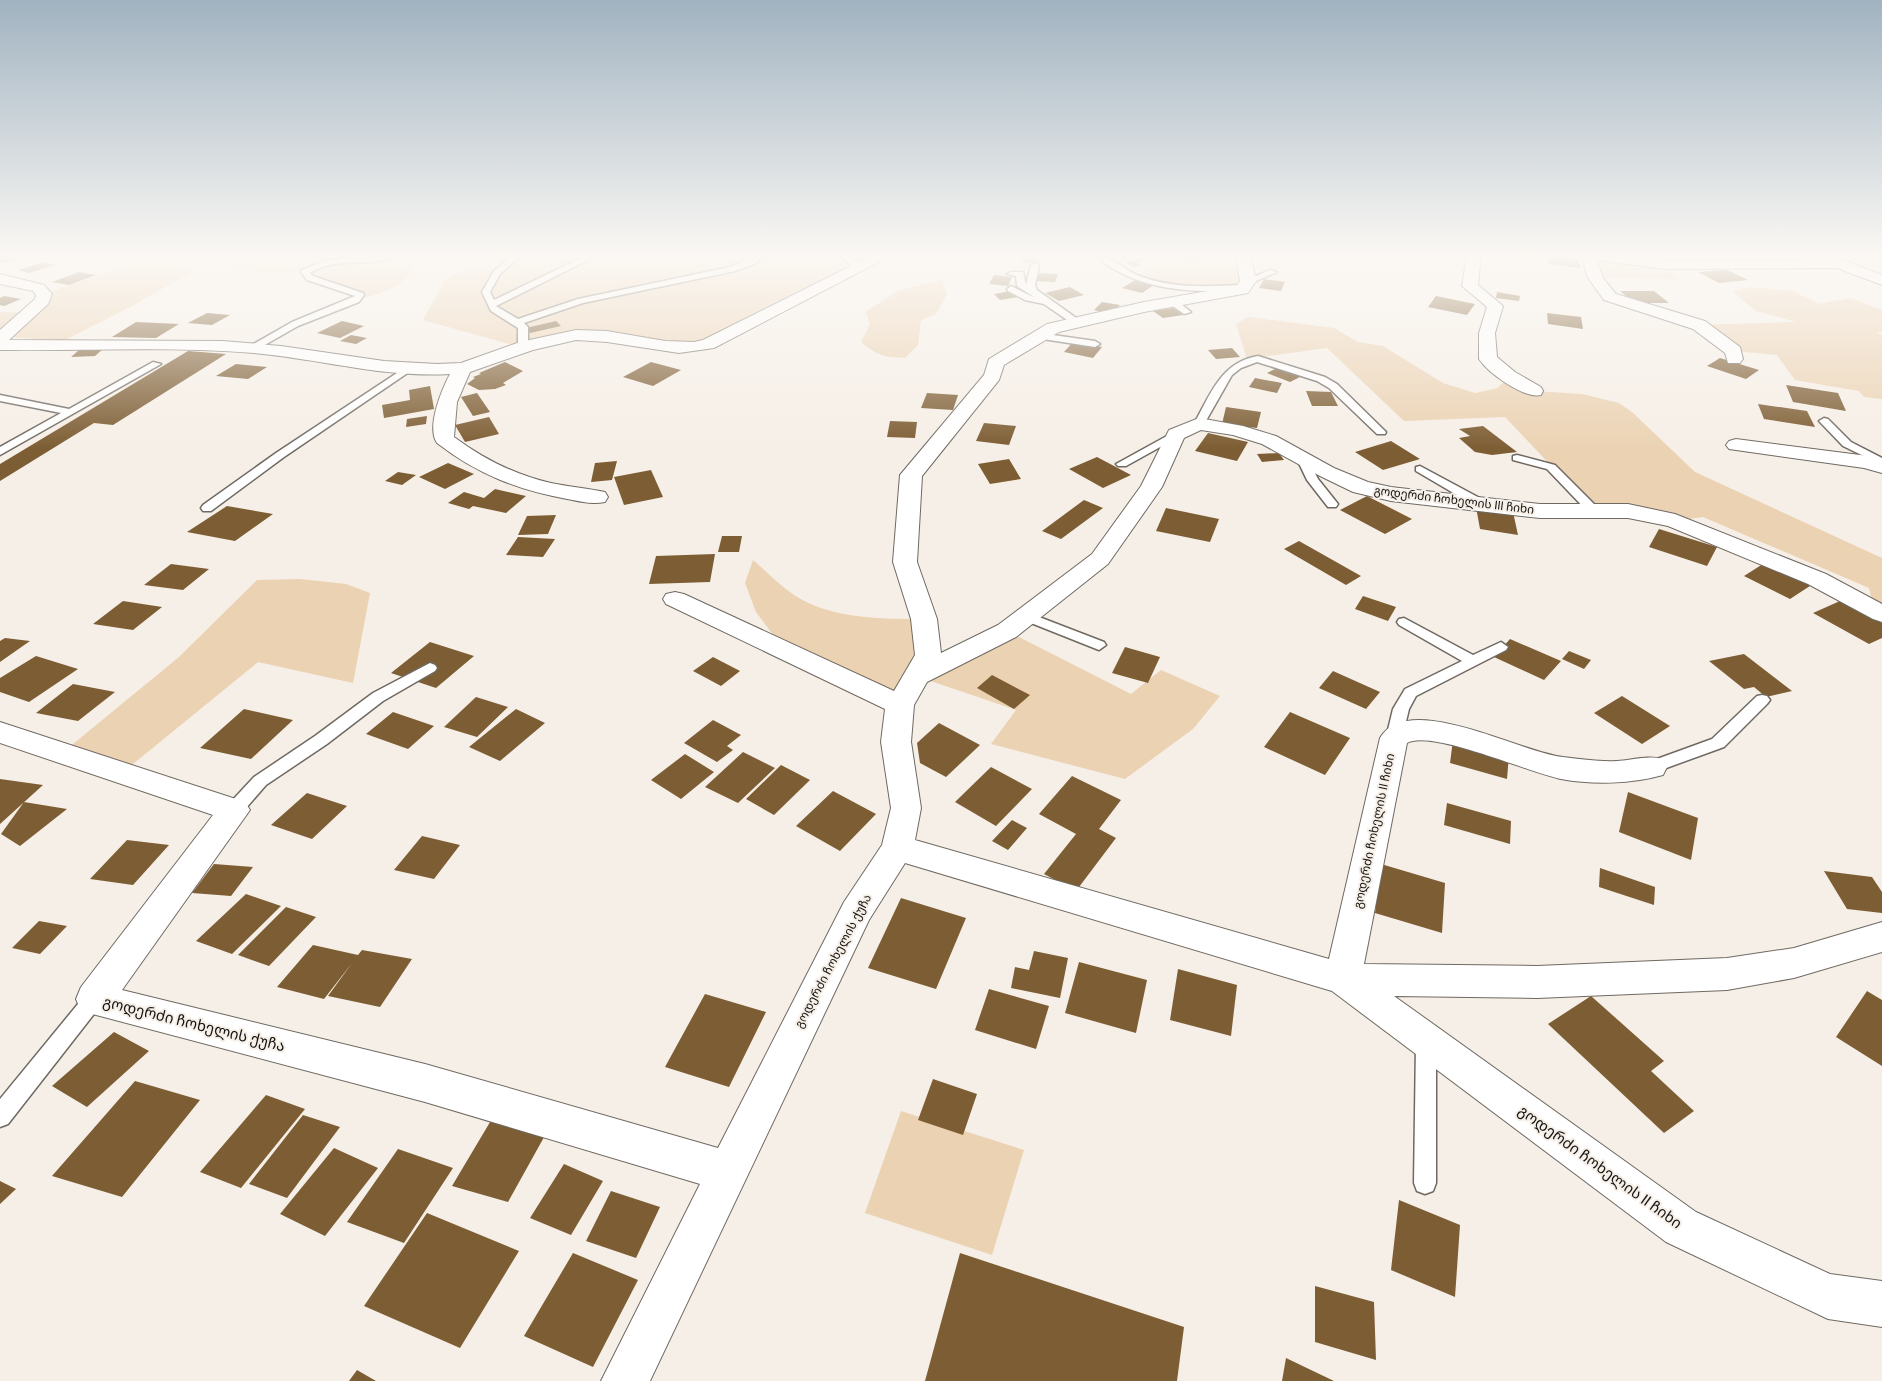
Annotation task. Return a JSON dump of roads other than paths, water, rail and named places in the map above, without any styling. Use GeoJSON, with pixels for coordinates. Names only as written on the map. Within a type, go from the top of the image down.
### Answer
{"type":"FeatureCollection","features":[{"type":"Feature","properties":{"kind":"street"},"geometry":{"type":"LineString","coordinates":[[0,339],[22,319]]}},
{"type":"Feature","properties":{"kind":"street"},"geometry":{"type":"LineString","coordinates":[[0,345],[136,344],[253,348],[406,370],[438,371],[463,368],[523,347],[550,340],[589,335],[622,337],[676,349],[691,349],[708,344],[757,319]]}},
{"type":"Feature","properties":{"kind":"street","name":"გოდერძი ჩოხელის ქუჩა"},"geometry":{"type":"LineString","coordinates":[[625,1381],[856,912],[897,848],[906,808],[896,742],[900,705],[928,655],[924,619],[905,562],[911,475],[993,376],[995,363],[1053,328],[1088,319]]}},
{"type":"Feature","properties":{"kind":"street"},"geometry":{"type":"LineString","coordinates":[[1492,319],[1488,333],[1488,359],[1509,376],[1534,391]]}},
{"type":"Feature","properties":{"kind":"street"},"geometry":{"type":"LineString","coordinates":[[1681,319],[1699,325],[1734,351],[1734,359]]}},
{"type":"Feature","properties":{"kind":"street"},"geometry":{"type":"LineString","coordinates":[[463,368],[452,387],[443,415],[444,439],[467,458],[502,475],[548,490],[597,497]]}},
{"type":"Feature","properties":{"kind":"street"},"geometry":{"type":"LineString","coordinates":[[916,676],[1007,631],[1100,559],[1151,487],[1176,434],[1199,424]]}},
{"type":"Feature","properties":{"kind":"street","name":"გოდერძი ჩოხელის III ჩიხი"},"geometry":{"type":"LineString","coordinates":[[1199,424],[1236,430],[1269,440],[1327,472],[1361,487],[1391,494],[1540,511],[1570,513],[1628,511],[1675,521],[1817,579],[1882,614]]}},
{"type":"Feature","properties":{"kind":"street"},"geometry":{"type":"LineString","coordinates":[[1736,445],[1868,462],[1882,467]]}},
{"type":"Feature","properties":{"kind":"street"},"geometry":{"type":"LineString","coordinates":[[675,599],[900,705]]}},
{"type":"Feature","properties":{"kind":"street","name":"გოდერძი ჩოხელის II ჩიხი"},"geometry":{"type":"LineString","coordinates":[[1343,980],[1394,738],[1410,729],[1438,731],[1561,768],[1617,772],[1652,767]]}},
{"type":"Feature","properties":{"kind":"street"},"geometry":{"type":"LineString","coordinates":[[0,732],[234,810]]}},
{"type":"Feature","properties":{"kind":"street","name":"გოდერძი ჩოხელის ქუჩა"},"geometry":{"type":"LineString","coordinates":[[234,810],[94,999],[433,1086],[729,1172]]}},
{"type":"Feature","properties":{"kind":"street","name":"გოდერძი ჩოხელის II ჩიხი"},"geometry":{"type":"LineString","coordinates":[[897,848],[1343,980],[1537,982],[1727,974],[1794,963],[1882,937]]}},
{"type":"Feature","properties":{"kind":"street","name":"გოდერძი ჩოხელის II ჩიხი"},"geometry":{"type":"LineString","coordinates":[[1343,980],[1681,1227],[1828,1296],[1882,1304]]}},
{"type":"Feature","properties":{"kind":"lane"},"geometry":{"type":"LineString","coordinates":[[253,348],[307,319]]}},
{"type":"Feature","properties":{"kind":"lane"},"geometry":{"type":"LineString","coordinates":[[512,319],[523,327],[523,347]]}},
{"type":"Feature","properties":{"kind":"lane"},"geometry":{"type":"LineString","coordinates":[[518,322],[526,319]]}},
{"type":"Feature","properties":{"kind":"lane"},"geometry":{"type":"LineString","coordinates":[[1072,319],[1076,322]]}},
{"type":"Feature","properties":{"kind":"lane"},"geometry":{"type":"LineString","coordinates":[[1039,336],[1095,344]]}},
{"type":"Feature","properties":{"kind":"lane"},"geometry":{"type":"LineString","coordinates":[[1199,424],[1227,374],[1247,358],[1258,359],[1321,379],[1333,386],[1380,432]]}},
{"type":"Feature","properties":{"kind":"lane"},"geometry":{"type":"LineString","coordinates":[[0,452],[156,364]]}},
{"type":"Feature","properties":{"kind":"lane"},"geometry":{"type":"LineString","coordinates":[[206,508],[406,370]]}},
{"type":"Feature","properties":{"kind":"lane"},"geometry":{"type":"LineString","coordinates":[[0,398],[71,412]]}},
{"type":"Feature","properties":{"kind":"lane"},"geometry":{"type":"LineString","coordinates":[[1824,421],[1847,444],[1882,462]]}},
{"type":"Feature","properties":{"kind":"lane"},"geometry":{"type":"LineString","coordinates":[[1122,464],[1176,434]]}},
{"type":"Feature","properties":{"kind":"lane"},"geometry":{"type":"LineString","coordinates":[[1302,457],[1313,480],[1332,504]]}},
{"type":"Feature","properties":{"kind":"lane"},"geometry":{"type":"LineString","coordinates":[[1517,458],[1551,467],[1594,511]]}},
{"type":"Feature","properties":{"kind":"lane"},"geometry":{"type":"LineString","coordinates":[[1420,469],[1483,505]]}},
{"type":"Feature","properties":{"kind":"lane"},"geometry":{"type":"LineString","coordinates":[[1026,616],[1099,645]]}},
{"type":"Feature","properties":{"kind":"lane"},"geometry":{"type":"LineString","coordinates":[[1404,622],[1473,661]]}},
{"type":"Feature","properties":{"kind":"lane"},"geometry":{"type":"LineString","coordinates":[[1394,738],[1401,709],[1410,693],[1501,647]]}},
{"type":"Feature","properties":{"kind":"lane"},"geometry":{"type":"LineString","coordinates":[[234,810],[260,781],[322,740],[378,697],[430,668]]}},
{"type":"Feature","properties":{"kind":"lane"},"geometry":{"type":"LineString","coordinates":[[1652,767],[1718,743],[1762,700]]}},
{"type":"Feature","properties":{"kind":"lane"},"geometry":{"type":"LineString","coordinates":[[0,1116],[94,999]]}},
{"type":"Feature","properties":{"kind":"lane"},"geometry":{"type":"LineString","coordinates":[[1426,1040],[1426,1183]]}},
{"type":"Feature","properties":{"kind":"lane"},"geometry":{"type":"LineString","coordinates":[[0,1097],[26,1083]]}}]}
